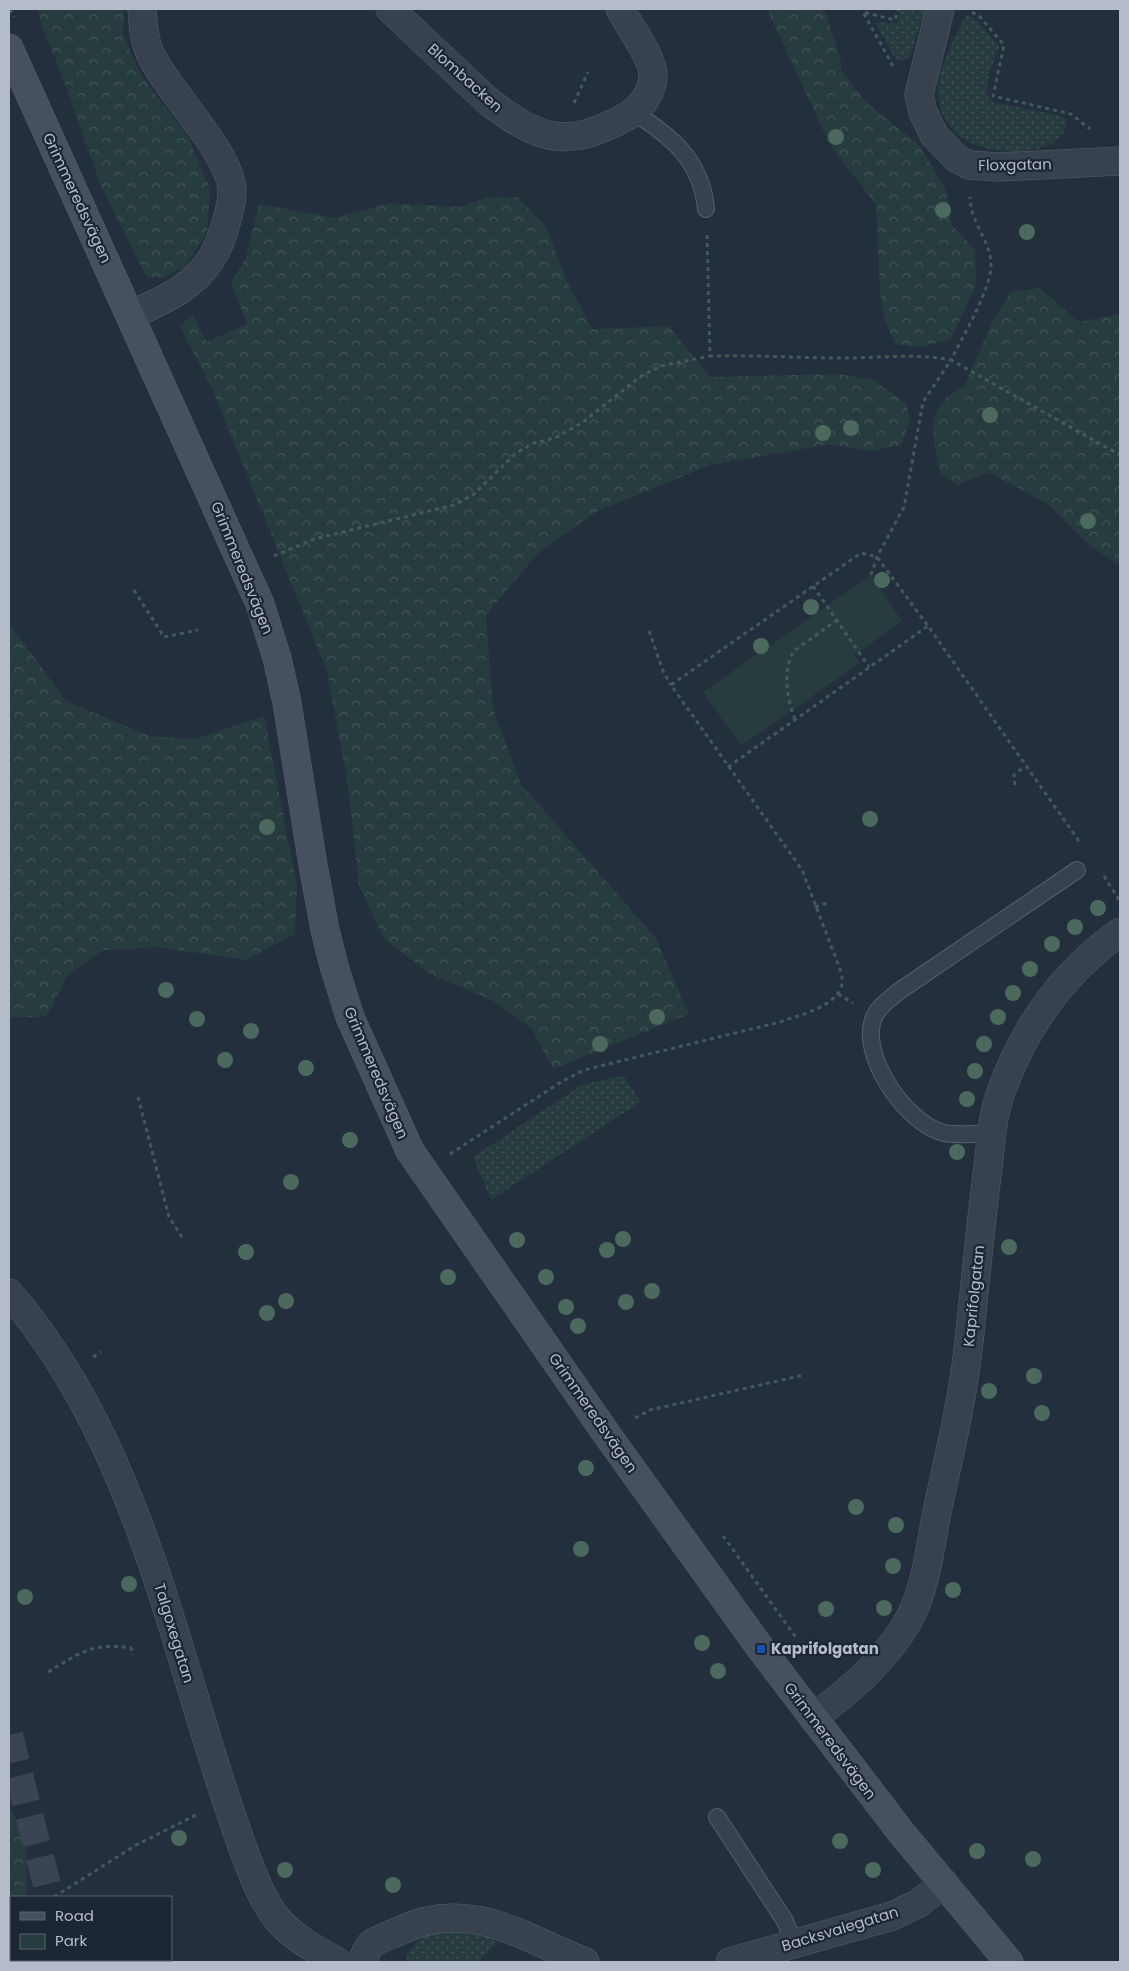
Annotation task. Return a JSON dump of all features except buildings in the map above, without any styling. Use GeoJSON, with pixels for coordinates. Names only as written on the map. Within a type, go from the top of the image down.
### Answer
{"type":"FeatureCollection","features":[{"type":"Feature","properties":{"kind":"street"},"geometry":{"type":"LineString","coordinates":[[130,315],[182,289],[203,271],[213,258],[220,242],[233,192],[225,164],[152,57],[144,34],[142,9]]}},
{"type":"Feature","properties":{"kind":"street","name":"Blombacken"},"geometry":{"type":"LineString","coordinates":[[390,9],[489,102],[535,131],[563,137],[577,137],[595,132],[634,113],[650,91],[653,75],[646,56],[620,9]]}},
{"type":"Feature","properties":{"kind":"street","name":"Floxgatan"},"geometry":{"type":"LineString","coordinates":[[940,9],[919,95],[923,112],[934,135],[956,158],[970,165],[999,167],[1120,161]]}},
{"type":"Feature","properties":{"kind":"street","name":"Grimmeredsvägen"},"geometry":{"type":"LineString","coordinates":[[9,48],[260,604],[277,658],[287,703],[313,865],[330,952],[350,1017],[390,1110],[410,1150],[452,1214],[608,1436],[813,1718],[900,1831],[1009,1962]]}},
{"type":"Feature","properties":{"kind":"street","name":"Kaprifolgatan"},"geometry":{"type":"LineString","coordinates":[[813,1718],[839,1698],[893,1644],[908,1621],[923,1586],[956,1425],[969,1346],[990,1134],[1001,1093],[1036,1020],[1056,990],[1073,972],[1120,932]]}},
{"type":"Feature","properties":{"kind":"street","name":"Talgoxegatan"},"geometry":{"type":"LineString","coordinates":[[9,1293],[56,1357],[86,1408],[112,1460],[163,1596],[225,1801],[256,1882],[278,1920],[300,1940],[338,1962]]}},
{"type":"Feature","properties":{"kind":"street","name":"Backsvalegatan"},"geometry":{"type":"LineString","coordinates":[[730,1962],[892,1916],[919,1903],[944,1883]]}},
{"type":"Feature","properties":{"kind":"street"},"geometry":{"type":"LineString","coordinates":[[361,1962],[371,1945],[411,1926],[440,1918],[470,1918],[501,1924],[585,1962]]}},
{"type":"Feature","properties":{"kind":"lane"},"geometry":{"type":"LineString","coordinates":[[634,113],[665,132],[688,158],[700,180],[706,209]]}},
{"type":"Feature","properties":{"kind":"lane"},"geometry":{"type":"LineString","coordinates":[[990,1134],[944,1133],[924,1122],[904,1107],[892,1091],[878,1063],[870,1037],[874,1017],[883,1005],[898,992],[1077,870]]}},
{"type":"Feature","properties":{"kind":"lane"},"geometry":{"type":"LineString","coordinates":[[717,1817],[785,1921],[794,1944]]}},
{"type":"Feature","properties":{"kind":"path"},"geometry":{"type":"LineString","coordinates":[[896,72],[863,12],[895,20],[899,9]]}},
{"type":"Feature","properties":{"kind":"path"},"geometry":{"type":"LineString","coordinates":[[972,12],[980,17],[1004,45],[993,96],[1071,114],[1090,130]]}},
{"type":"Feature","properties":{"kind":"path"},"geometry":{"type":"LineString","coordinates":[[870,575],[904,507],[923,402],[951,360],[987,284],[991,262],[987,248],[970,210],[970,165]]}},
{"type":"Feature","properties":{"kind":"path"},"geometry":{"type":"LineString","coordinates":[[706,209],[710,356]]}},
{"type":"Feature","properties":{"kind":"path"},"geometry":{"type":"LineString","coordinates":[[282,553],[314,539],[454,505],[473,495],[516,453],[534,443],[555,438],[583,422],[641,376],[661,366],[710,356],[841,358],[931,356],[951,360],[1120,455]]}},
{"type":"Feature","properties":{"kind":"path"},"geometry":{"type":"LineString","coordinates":[[671,685],[861,553],[877,558],[928,626],[1082,845]]}},
{"type":"Feature","properties":{"kind":"path"},"geometry":{"type":"LineString","coordinates":[[813,586],[869,667]]}},
{"type":"Feature","properties":{"kind":"path"},"geometry":{"type":"LineString","coordinates":[[134,590],[164,637],[198,630]]}},
{"type":"Feature","properties":{"kind":"path"},"geometry":{"type":"LineString","coordinates":[[795,719],[788,696],[789,658],[794,651],[837,620]]}},
{"type":"Feature","properties":{"kind":"path"},"geometry":{"type":"LineString","coordinates":[[728,767],[928,626]]}},
{"type":"Feature","properties":{"kind":"path"},"geometry":{"type":"LineString","coordinates":[[445,1157],[561,1082],[584,1070],[780,1022],[827,1002],[838,994],[843,983],[840,969],[802,870],[671,685],[663,671],[649,632]]}},
{"type":"Feature","properties":{"kind":"path"},"geometry":{"type":"LineString","coordinates":[[1015,785],[1014,775],[1025,766]]}},
{"type":"Feature","properties":{"kind":"path"},"geometry":{"type":"LineString","coordinates":[[1102,873],[1120,903]]}},
{"type":"Feature","properties":{"kind":"path"},"geometry":{"type":"LineString","coordinates":[[815,907],[830,902]]}},
{"type":"Feature","properties":{"kind":"path"},"geometry":{"type":"LineString","coordinates":[[138,1097],[168,1217],[182,1237]]}},
{"type":"Feature","properties":{"kind":"path"},"geometry":{"type":"LineString","coordinates":[[630,1420],[650,1410],[804,1375]]}},
{"type":"Feature","properties":{"kind":"path"},"geometry":{"type":"LineString","coordinates":[[720,1533],[803,1646]]}},
{"type":"Feature","properties":{"kind":"path"},"geometry":{"type":"LineString","coordinates":[[48,1672],[88,1650],[108,1645],[131,1648],[133,1655]]}},
{"type":"Feature","properties":{"kind":"path"},"geometry":{"type":"LineString","coordinates":[[56,1896],[136,1845],[225,1801]]}},
{"type":"Feature","properties":{"kind":"green space"},"geometry":{"type":"Polygon","coordinates":[[[38,9],[124,9],[123,35],[142,77],[188,136],[210,189],[207,233],[185,267],[164,277],[147,278],[101,186],[60,70],[41,24],[38,9]]]}},
{"type":"Feature","properties":{"kind":"green space"},"geometry":{"type":"Polygon","coordinates":[[[767,9],[824,9],[839,54],[842,72],[867,103],[920,146],[946,191],[952,225],[975,250],[976,285],[951,339],[922,347],[895,344],[884,317],[880,293],[876,205],[829,143],[767,9]]]}},
{"type":"Feature","properties":{"kind":"green space"},"geometry":{"type":"Polygon","coordinates":[[[901,9],[925,9],[911,54],[904,61],[895,58],[876,24],[877,22],[897,24],[901,9]]]}},
{"type":"Feature","properties":{"kind":"green space"},"geometry":{"type":"Polygon","coordinates":[[[966,15],[975,18],[999,47],[990,71],[986,93],[992,102],[1061,116],[1066,119],[1062,134],[1047,145],[1026,151],[1001,151],[976,145],[955,132],[941,111],[939,82],[941,73],[946,56],[966,15]]]}},
{"type":"Feature","properties":{"kind":"green space"},"geometry":{"type":"Polygon","coordinates":[[[518,197],[547,228],[566,280],[592,329],[669,326],[710,377],[838,374],[873,380],[906,403],[910,422],[901,445],[871,451],[831,444],[710,465],[596,512],[539,552],[486,615],[493,709],[521,784],[656,938],[689,1014],[553,1069],[532,1029],[492,1000],[432,975],[384,939],[359,886],[348,785],[327,671],[213,391],[180,326],[193,316],[207,342],[247,324],[231,282],[246,258],[259,204],[335,218],[390,203],[460,207],[486,198],[518,197]]]}},
{"type":"Feature","properties":{"kind":"green space"},"geometry":{"type":"Polygon","coordinates":[[[1040,288],[1078,322],[1120,314],[1120,565],[1093,548],[1048,504],[988,472],[958,485],[941,474],[935,448],[934,424],[936,413],[951,394],[964,387],[993,320],[1011,292],[1040,288]]]}},
{"type":"Feature","properties":{"kind":"green space"},"geometry":{"type":"Polygon","coordinates":[[[871,575],[902,621],[855,655],[860,663],[741,746],[703,692],[871,575]]]}},
{"type":"Feature","properties":{"kind":"green space"},"geometry":{"type":"Polygon","coordinates":[[[9,623],[66,701],[149,736],[196,739],[264,716],[297,885],[295,934],[246,960],[158,947],[103,950],[67,976],[47,1016],[9,1018],[9,623]]]}},
{"type":"Feature","properties":{"kind":"green space"},"geometry":{"type":"Polygon","coordinates":[[[624,1076],[640,1102],[491,1200],[473,1157],[583,1084],[624,1076]]]}},
{"type":"Feature","properties":{"kind":"green space"},"geometry":{"type":"Polygon","coordinates":[[[9,1804],[26,1845],[27,1890],[25,1896],[10,1896],[9,1959],[9,1804]]]}},
{"type":"Feature","properties":{"kind":"green space"},"geometry":{"type":"Polygon","coordinates":[[[451,1928],[477,1931],[497,1942],[478,1962],[407,1962],[407,1954],[421,1939],[431,1933],[451,1928]]]}},
{"type":"Feature","properties":{"kind":"tunnel"},"geometry":{"type":"LineString","coordinates":[[9,1735],[50,1896]]}},
{"type":"Feature","properties":{"kind":"tunnel"},"geometry":{"type":"LineString","coordinates":[[9,1948],[10,1954]]}},
{"type":"Feature","properties":{"kind":"place","name":"Kaprifolgatan"},"geometry":{"type":"Point","coordinates":[761,1649]}}]}
